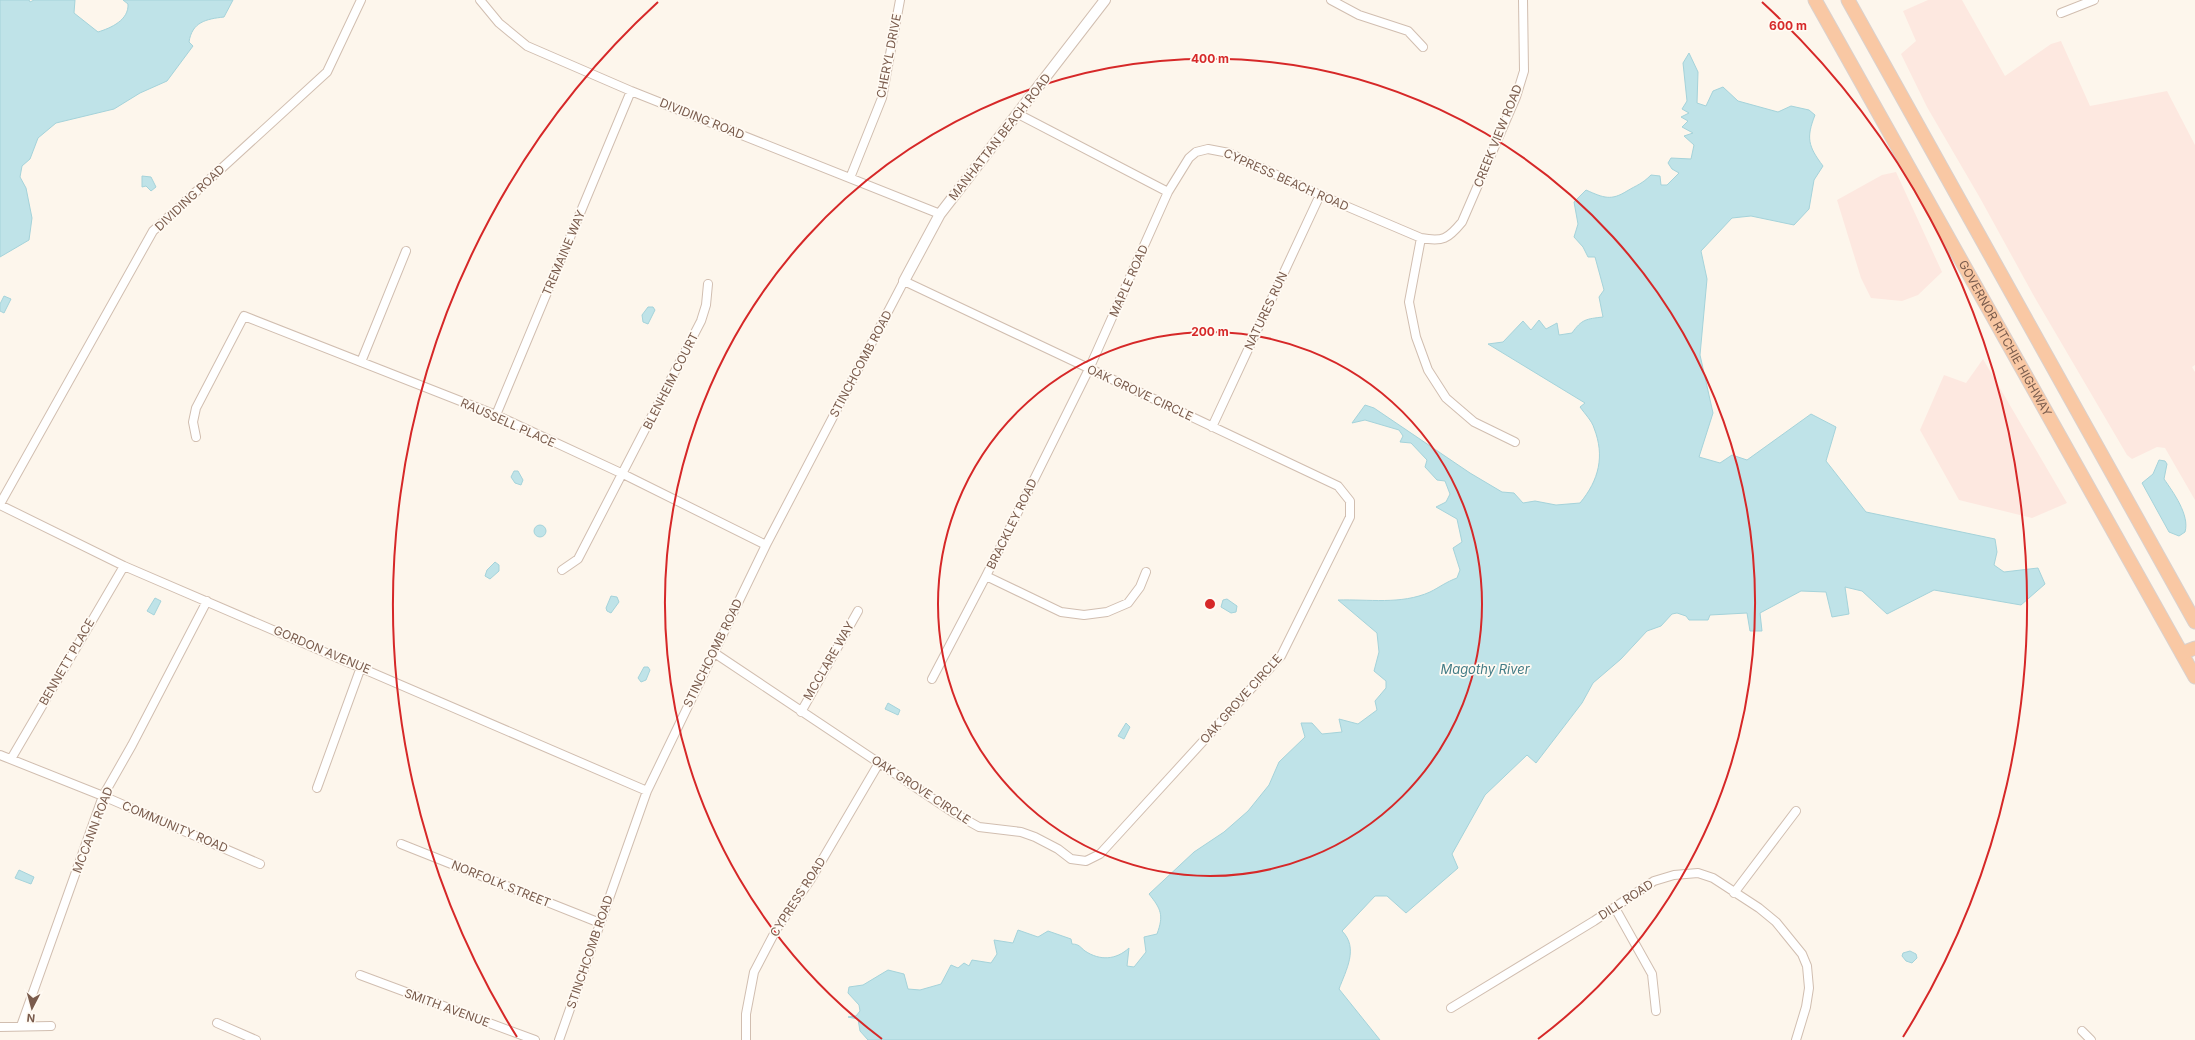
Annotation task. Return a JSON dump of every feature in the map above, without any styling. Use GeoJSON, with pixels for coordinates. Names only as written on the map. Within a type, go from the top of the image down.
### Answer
{"type":"FeatureCollection","features":[{"type":"Feature","properties":{"kind":"highway","name":"GOVERNOR RITCHIE HIGHWAY"},"geometry":{"type":"LineString","coordinates":[[1815,0],[2195,677]]}},
{"type":"Feature","properties":{"kind":"highway"},"geometry":{"type":"LineString","coordinates":[[1848,0],[2195,622]]}},
{"type":"Feature","properties":{"kind":"highway"},"geometry":{"type":"LineString","coordinates":[[2182,653],[2195,648]]}},
{"type":"Feature","properties":{"kind":"street","name":"DIVIDING ROAD"},"geometry":{"type":"LineString","coordinates":[[0,504],[153,231],[327,72],[361,0]]}},
{"type":"Feature","properties":{"kind":"street","name":"DIVIDING ROAD"},"geometry":{"type":"LineString","coordinates":[[480,0],[498,23],[527,46],[632,91],[940,214]]}},
{"type":"Feature","properties":{"kind":"street","name":"CHERYL DRIVE"},"geometry":{"type":"LineString","coordinates":[[850,178],[882,98],[900,0]]}},
{"type":"Feature","properties":{"kind":"street","name":"MANHATTAN BEACH ROAD"},"geometry":{"type":"LineString","coordinates":[[904,281],[940,214],[1105,0]]}},
{"type":"Feature","properties":{"kind":"street"},"geometry":{"type":"LineString","coordinates":[[1331,0],[1359,15],[1408,31],[1423,47]]}},
{"type":"Feature","properties":{"kind":"street","name":"CREEK VIEW ROAD"},"geometry":{"type":"LineString","coordinates":[[1462,222],[1516,97],[1524,71],[1523,0]]}},
{"type":"Feature","properties":{"kind":"street"},"geometry":{"type":"LineString","coordinates":[[2061,13],[2094,0]]}},
{"type":"Feature","properties":{"kind":"street","name":"TREMAINE WAY"},"geometry":{"type":"LineString","coordinates":[[496,415],[632,91]]}},
{"type":"Feature","properties":{"kind":"street"},"geometry":{"type":"LineString","coordinates":[[1018,114],[1168,192]]}},
{"type":"Feature","properties":{"kind":"street","name":"CYPRESS BEACH ROAD"},"geometry":{"type":"LineString","coordinates":[[1168,192],[1189,158],[1196,152],[1208,149],[1230,153],[1320,196],[1421,238],[1439,241],[1452,234],[1462,222]]}},
{"type":"Feature","properties":{"kind":"street","name":"MAPLE ROAD"},"geometry":{"type":"LineString","coordinates":[[1089,369],[1168,192]]}},
{"type":"Feature","properties":{"kind":"street","name":"NATURES RUN"},"geometry":{"type":"LineString","coordinates":[[1212,427],[1320,196]]}},
{"type":"Feature","properties":{"kind":"street"},"geometry":{"type":"LineString","coordinates":[[1421,238],[1409,302],[1416,337],[1428,370],[1446,398],[1474,422],[1515,442]]}},
{"type":"Feature","properties":{"kind":"street"},"geometry":{"type":"LineString","coordinates":[[361,362],[406,251]]}},
{"type":"Feature","properties":{"kind":"street","name":"OAK GROVE CIRCLE"},"geometry":{"type":"LineString","coordinates":[[713,652],[954,813],[979,827],[1021,832],[1036,837],[1058,849],[1071,859],[1086,861],[1100,854],[1281,656],[1350,518],[1350,501],[1338,486],[904,281]]}},
{"type":"Feature","properties":{"kind":"street","name":"STINCHCOMB ROAD"},"geometry":{"type":"LineString","coordinates":[[559,1040],[647,791],[766,545],[904,281]]}},
{"type":"Feature","properties":{"kind":"street","name":"BLENHEIM COURT"},"geometry":{"type":"LineString","coordinates":[[562,570],[578,559],[623,474],[701,321],[706,305],[708,284]]}},
{"type":"Feature","properties":{"kind":"street","name":"RAUSSELL PLACE"},"geometry":{"type":"LineString","coordinates":[[196,437],[193,422],[196,408],[244,316],[496,415],[623,474],[766,545]]}},
{"type":"Feature","properties":{"kind":"street","name":"BRACKLEY ROAD"},"geometry":{"type":"LineString","coordinates":[[932,679],[986,576],[1089,369]]}},
{"type":"Feature","properties":{"kind":"street","name":"GORDON AVENUE"},"geometry":{"type":"LineString","coordinates":[[0,504],[124,566],[647,791]]}},
{"type":"Feature","properties":{"kind":"street","name":"BENNETT PLACE"},"geometry":{"type":"LineString","coordinates":[[11,759],[124,566]]}},
{"type":"Feature","properties":{"kind":"street"},"geometry":{"type":"LineString","coordinates":[[986,576],[1061,612],[1084,615],[1107,612],[1128,603],[1140,587],[1146,572]]}},
{"type":"Feature","properties":{"kind":"street","name":"MCCANN ROAD"},"geometry":{"type":"LineString","coordinates":[[21,1026],[103,796],[132,745],[207,601]]}},
{"type":"Feature","properties":{"kind":"street","name":"MCCLARE WAY"},"geometry":{"type":"LineString","coordinates":[[801,712],[858,611]]}},
{"type":"Feature","properties":{"kind":"street"},"geometry":{"type":"LineString","coordinates":[[317,788],[361,667]]}},
{"type":"Feature","properties":{"kind":"street","name":"COMMUNITY ROAD"},"geometry":{"type":"LineString","coordinates":[[0,755],[103,796],[260,864]]}},
{"type":"Feature","properties":{"kind":"street","name":"CYPRESS ROAD"},"geometry":{"type":"LineString","coordinates":[[746,1040],[746,1014],[754,972],[776,930],[812,879],[879,763]]}},
{"type":"Feature","properties":{"kind":"street"},"geometry":{"type":"LineString","coordinates":[[1734,892],[1796,811]]}},
{"type":"Feature","properties":{"kind":"street","name":"NORFOLK STREET"},"geometry":{"type":"LineString","coordinates":[[401,844],[600,923]]}},
{"type":"Feature","properties":{"kind":"street","name":"DILL ROAD"},"geometry":{"type":"LineString","coordinates":[[1451,1008],[1615,908],[1654,881],[1686,873],[1705,874],[1760,908],[1776,922],[1805,959],[1809,988],[1806,1007],[1797,1040]]}},
{"type":"Feature","properties":{"kind":"street"},"geometry":{"type":"LineString","coordinates":[[1615,908],[1652,974],[1656,1011]]}},
{"type":"Feature","properties":{"kind":"street","name":"SMITH AVENUE"},"geometry":{"type":"LineString","coordinates":[[360,975],[535,1040]]}},
{"type":"Feature","properties":{"kind":"street"},"geometry":{"type":"LineString","coordinates":[[217,1023],[256,1040]]}},
{"type":"Feature","properties":{"kind":"street"},"geometry":{"type":"LineString","coordinates":[[0,1027],[51,1026]]}},
{"type":"Feature","properties":{"kind":"street"},"geometry":{"type":"LineString","coordinates":[[2082,1031],[2091,1040]]}},
{"type":"Feature","properties":{"kind":"shaded area"},"geometry":{"type":"Polygon","coordinates":[[[1928,0],[1962,0],[2005,76],[2051,44],[2061,41],[2090,106],[2167,91],[2195,145],[2195,365],[2192,367],[2195,372],[2195,500],[2165,448],[2157,447],[2132,459],[2127,455],[2035,298],[1980,198],[1927,107],[1901,54],[1916,41],[1903,11],[1928,0]]]}},
{"type":"Feature","properties":{"kind":"shaded area"},"geometry":{"type":"Polygon","coordinates":[[[1896,172],[1942,272],[1918,295],[1902,301],[1871,298],[1861,278],[1837,200],[1882,175],[1896,172]]]}},
{"type":"Feature","properties":{"kind":"shaded area"},"geometry":{"type":"Polygon","coordinates":[[[1983,359],[2067,503],[2032,518],[1959,500],[1920,430],[1944,375],[1966,383],[1983,359]]]}},
{"type":"Feature","properties":{"kind":"water"},"geometry":{"type":"Polygon","coordinates":[[[0,0],[29,0],[30,2],[34,0],[75,0],[74,13],[98,32],[113,26],[126,15],[128,4],[123,0],[233,0],[224,17],[211,19],[201,23],[193,30],[189,42],[193,46],[167,81],[140,93],[114,109],[56,123],[38,138],[30,159],[22,166],[20,177],[26,188],[32,218],[29,240],[0,257],[0,0]]]}},
{"type":"Feature","properties":{"kind":"water","name":"Magothy River"},"geometry":{"type":"Polygon","coordinates":[[[1689,53],[1698,72],[1697,103],[1706,106],[1713,91],[1723,87],[1738,101],[1778,112],[1791,106],[1809,110],[1815,115],[1810,130],[1810,142],[1814,153],[1823,166],[1814,180],[1809,209],[1794,225],[1751,216],[1732,218],[1701,251],[1707,279],[1700,355],[1713,413],[1699,457],[1720,463],[1732,455],[1747,460],[1811,414],[1836,427],[1826,461],[1866,512],[1995,539],[1997,552],[1994,565],[2004,572],[2038,568],[2045,584],[2021,605],[1934,590],[1887,614],[1862,591],[1845,587],[1849,614],[1832,617],[1826,592],[1801,591],[1760,613],[1762,631],[1750,631],[1747,613],[1710,615],[1708,620],[1689,620],[1686,616],[1677,613],[1672,614],[1661,626],[1647,631],[1621,659],[1593,683],[1582,703],[1536,763],[1527,755],[1485,795],[1452,854],[1458,868],[1406,913],[1387,896],[1375,896],[1342,931],[1350,945],[1350,959],[1339,989],[1380,1040],[868,1040],[860,1031],[858,1019],[848,1017],[856,1016],[860,1011],[859,1005],[848,993],[849,987],[863,985],[888,970],[904,974],[908,989],[920,990],[941,984],[951,965],[958,968],[964,963],[969,966],[972,960],[991,963],[997,954],[994,940],[1013,943],[1018,930],[1038,937],[1048,931],[1071,939],[1072,944],[1078,945],[1085,951],[1102,958],[1119,955],[1129,948],[1127,966],[1134,967],[1146,952],[1144,937],[1157,934],[1159,927],[1161,917],[1159,908],[1149,894],[1194,852],[1224,832],[1248,811],[1269,785],[1279,762],[1305,737],[1301,723],[1312,723],[1322,734],[1342,732],[1339,719],[1358,724],[1377,710],[1375,701],[1386,688],[1386,681],[1374,671],[1379,652],[1377,633],[1338,600],[1408,599],[1430,592],[1457,578],[1460,570],[1453,548],[1462,542],[1457,519],[1436,507],[1446,502],[1450,494],[1445,481],[1437,480],[1425,467],[1427,460],[1411,443],[1400,442],[1403,436],[1399,430],[1365,420],[1352,423],[1365,405],[1374,408],[1470,473],[1502,492],[1514,493],[1523,503],[1535,501],[1556,505],[1580,503],[1592,486],[1596,477],[1599,458],[1599,448],[1593,425],[1580,407],[1585,403],[1488,344],[1503,342],[1523,321],[1531,330],[1539,320],[1546,329],[1557,323],[1559,335],[1572,333],[1585,320],[1603,317],[1599,297],[1604,290],[1595,257],[1588,257],[1583,247],[1574,237],[1578,224],[1574,202],[1586,190],[1607,197],[1616,196],[1639,184],[1651,175],[1660,176],[1661,185],[1667,185],[1679,173],[1672,169],[1668,163],[1671,158],[1691,159],[1694,145],[1684,136],[1693,133],[1682,127],[1688,121],[1681,117],[1689,113],[1682,109],[1687,101],[1683,63],[1689,53]]]}},
{"type":"Feature","properties":{"kind":"water"},"geometry":{"type":"Polygon","coordinates":[[[142,176],[151,177],[156,187],[151,191],[146,186],[142,187],[142,176]]]}},
{"type":"Feature","properties":{"kind":"water"},"geometry":{"type":"Polygon","coordinates":[[[4,296],[11,299],[4,313],[0,311],[0,304],[4,296]]]}},
{"type":"Feature","properties":{"kind":"water"},"geometry":{"type":"Polygon","coordinates":[[[648,307],[653,307],[655,310],[648,324],[643,322],[642,315],[648,307]]]}},
{"type":"Feature","properties":{"kind":"water"},"geometry":{"type":"Polygon","coordinates":[[[2159,460],[2165,461],[2167,464],[2164,479],[2180,504],[2185,518],[2185,532],[2179,536],[2169,532],[2142,483],[2153,474],[2159,460]]]}},
{"type":"Feature","properties":{"kind":"water"},"geometry":{"type":"Polygon","coordinates":[[[514,471],[518,471],[523,480],[521,485],[515,483],[511,477],[514,471]]]}},
{"type":"Feature","properties":{"kind":"water"},"geometry":{"type":"Polygon","coordinates":[[[540,525],[544,527],[546,531],[544,535],[540,537],[536,535],[534,531],[536,527],[540,525]]]}},
{"type":"Feature","properties":{"kind":"water"},"geometry":{"type":"Polygon","coordinates":[[[495,562],[499,565],[499,571],[490,579],[485,576],[487,570],[495,562]]]}},
{"type":"Feature","properties":{"kind":"water"},"geometry":{"type":"Polygon","coordinates":[[[611,596],[617,597],[619,602],[611,613],[607,611],[606,608],[611,596]]]}},
{"type":"Feature","properties":{"kind":"water"},"geometry":{"type":"Polygon","coordinates":[[[155,598],[161,601],[154,615],[147,611],[155,598]]]}},
{"type":"Feature","properties":{"kind":"water"},"geometry":{"type":"Polygon","coordinates":[[[1227,599],[1237,606],[1236,612],[1231,613],[1221,607],[1223,600],[1227,599]]]}},
{"type":"Feature","properties":{"kind":"water"},"geometry":{"type":"Polygon","coordinates":[[[644,667],[648,667],[650,670],[646,680],[641,682],[638,678],[644,667]]]}},
{"type":"Feature","properties":{"kind":"water"},"geometry":{"type":"Polygon","coordinates":[[[888,703],[900,710],[898,715],[885,709],[888,703]]]}},
{"type":"Feature","properties":{"kind":"water"},"geometry":{"type":"Polygon","coordinates":[[[1126,723],[1130,727],[1124,739],[1118,736],[1126,723]]]}},
{"type":"Feature","properties":{"kind":"water"},"geometry":{"type":"Polygon","coordinates":[[[19,870],[34,877],[31,884],[15,878],[19,870]]]}},
{"type":"Feature","properties":{"kind":"water"},"geometry":{"type":"Polygon","coordinates":[[[1910,951],[1916,954],[1917,958],[1912,963],[1906,961],[1902,956],[1903,953],[1910,951]]]}}]}
